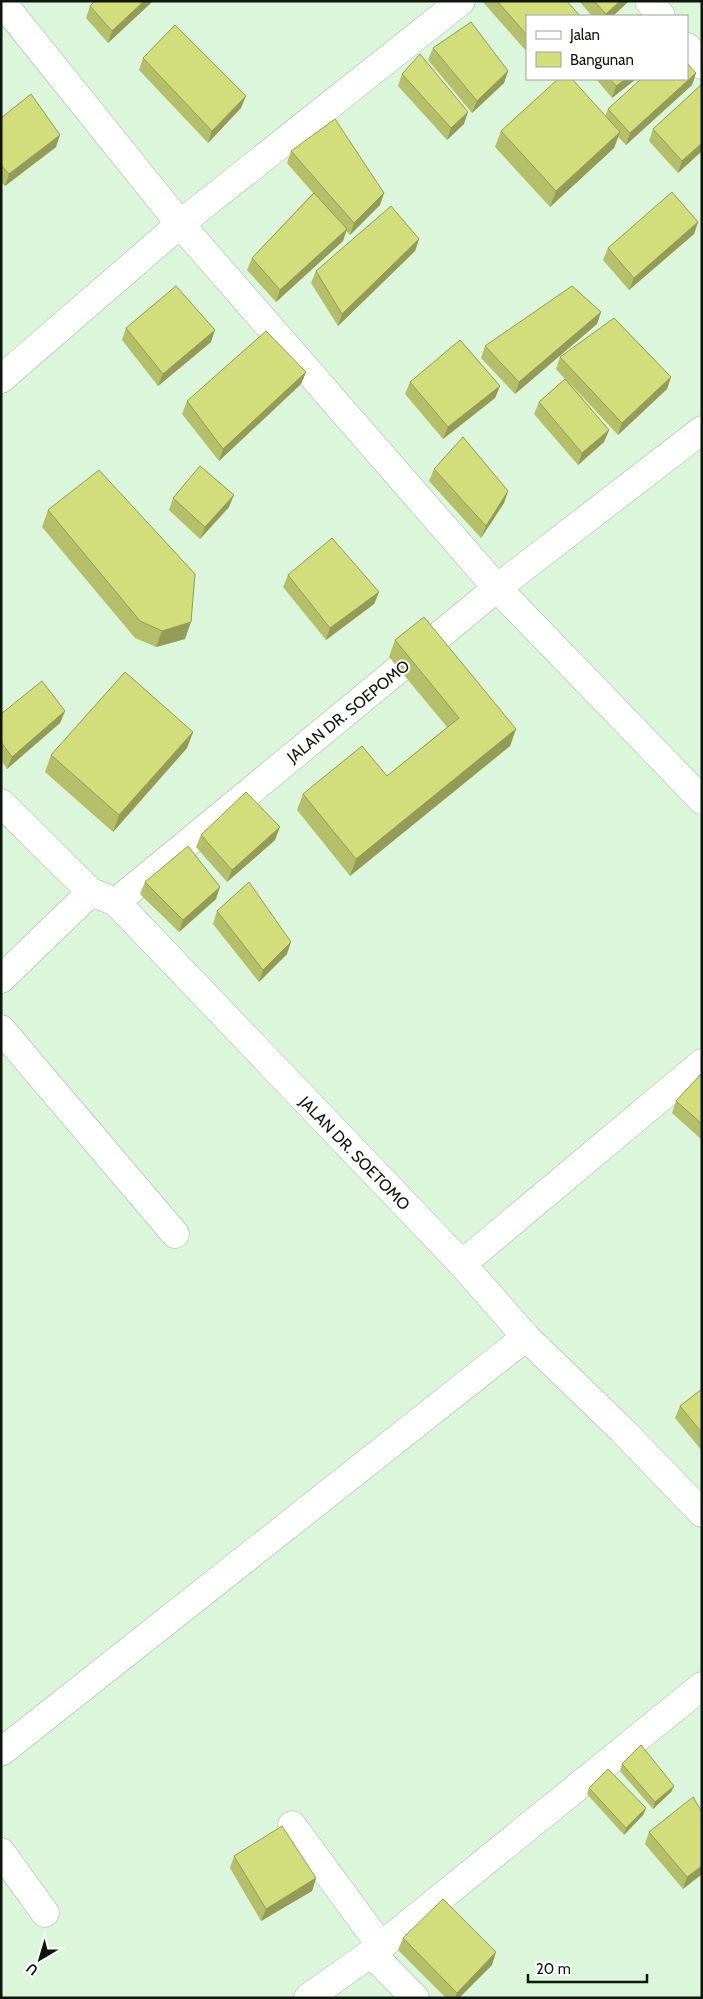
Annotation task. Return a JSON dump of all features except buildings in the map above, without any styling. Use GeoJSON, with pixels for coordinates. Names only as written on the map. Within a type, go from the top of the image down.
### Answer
{"type":"FeatureCollection","features":[{"type":"Feature","properties":{"kind":"street"},"geometry":{"type":"LineString","coordinates":[[1,1],[180,224],[497,588],[702,800]]}},
{"type":"Feature","properties":{"kind":"street"},"geometry":{"type":"LineString","coordinates":[[1,379],[180,224],[461,1]]}},
{"type":"Feature","properties":{"kind":"street"},"geometry":{"type":"LineString","coordinates":[[648,1],[660,15]]}},
{"type":"Feature","properties":{"kind":"street"},"geometry":{"type":"LineString","coordinates":[[688,48],[702,65]]}},
{"type":"Feature","properties":{"kind":"street","name":"JALAN DR. SOEPOMO"},"geometry":{"type":"LineString","coordinates":[[1,979],[497,588],[702,430]]}},
{"type":"Feature","properties":{"kind":"street","name":"JALAN DR. SOETOMO"},"geometry":{"type":"LineString","coordinates":[[1,803],[103,897],[462,1264],[526,1337],[622,1430],[702,1513]]}},
{"type":"Feature","properties":{"kind":"street"},"geometry":{"type":"LineString","coordinates":[[1,1029],[175,1234]]}},
{"type":"Feature","properties":{"kind":"street"},"geometry":{"type":"LineString","coordinates":[[462,1264],[702,1063]]}},
{"type":"Feature","properties":{"kind":"street"},"geometry":{"type":"LineString","coordinates":[[1,1752],[526,1337]]}},
{"type":"Feature","properties":{"kind":"street"},"geometry":{"type":"LineString","coordinates":[[308,1998],[376,1950],[702,1686]]}},
{"type":"Feature","properties":{"kind":"street"},"geometry":{"type":"LineString","coordinates":[[292,1825],[376,1950],[415,1998]]}},
{"type":"Feature","properties":{"kind":"street"},"geometry":{"type":"LineString","coordinates":[[1,1852],[45,1913]]}}]}
